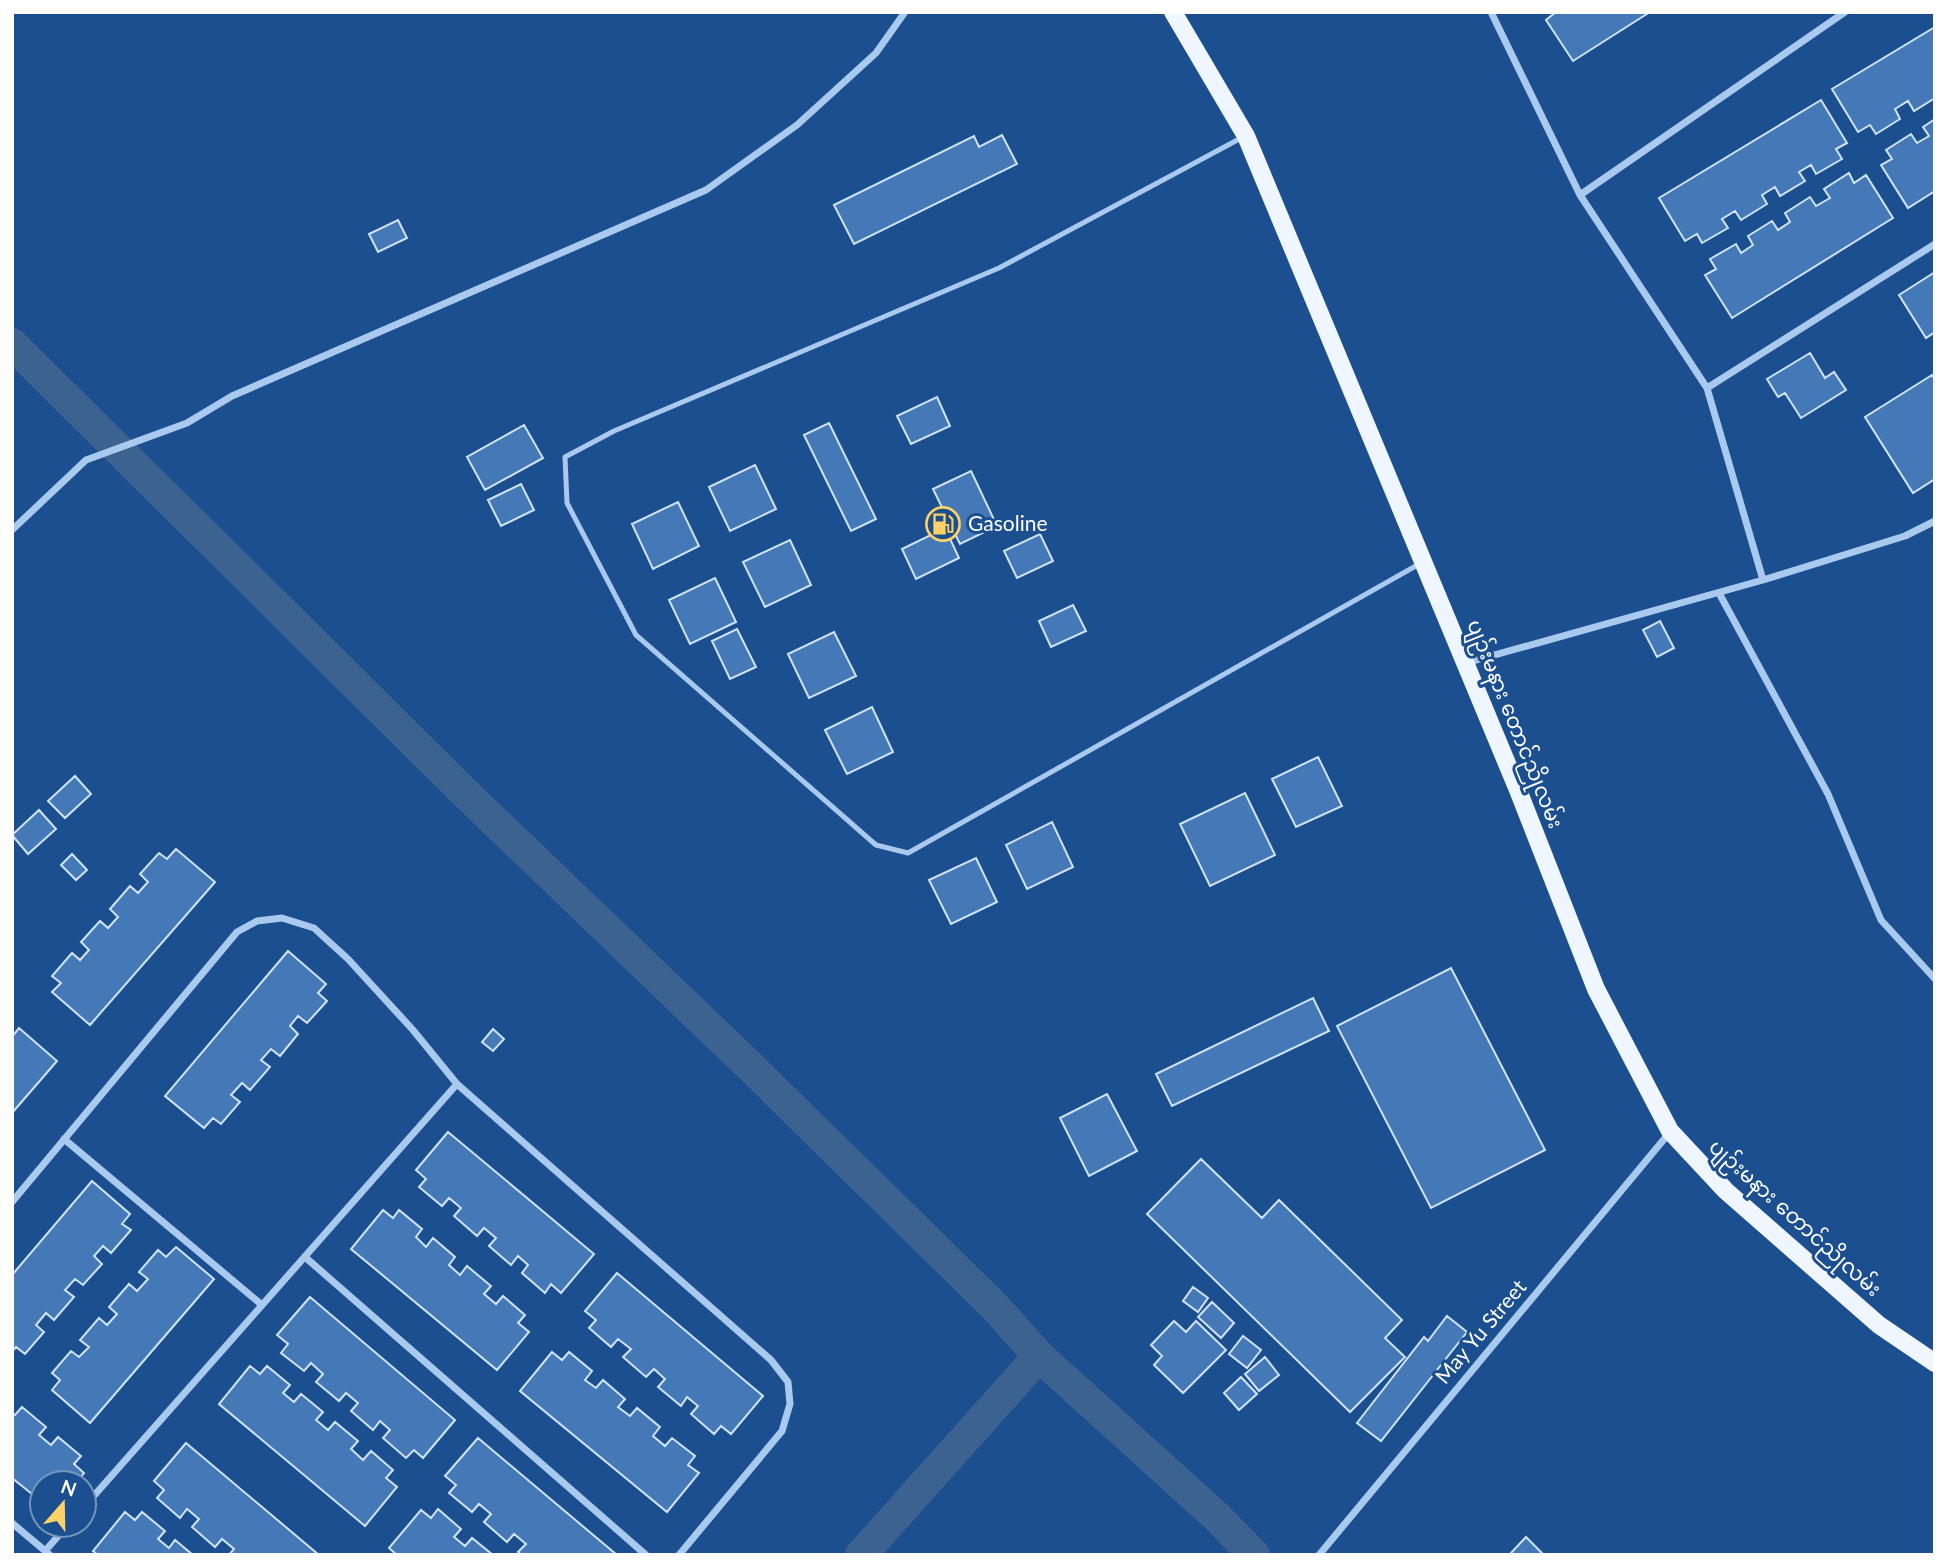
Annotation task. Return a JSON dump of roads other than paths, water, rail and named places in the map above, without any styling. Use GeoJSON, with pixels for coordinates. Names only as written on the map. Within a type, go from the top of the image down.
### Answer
{"type":"FeatureCollection","features":[{"type":"Feature","properties":{"kind":"main road","name":"ပျဉ်းမနား တောင်ညိုလမ်း"},"geometry":{"type":"LineString","coordinates":[[1173,12],[1247,136],[1466,663],[1597,989],[1670,1131],[1736,1200],[1879,1325],[1935,1363]]}},
{"type":"Feature","properties":{"kind":"street"},"geometry":{"type":"LineString","coordinates":[[12,530],[86,460],[187,423],[232,396],[706,190],[797,125],[876,53],[905,12]]}},
{"type":"Feature","properties":{"kind":"street"},"geometry":{"type":"LineString","coordinates":[[1491,12],[1580,195],[1707,388],[1763,580]]}},
{"type":"Feature","properties":{"kind":"street"},"geometry":{"type":"LineString","coordinates":[[1580,195],[1845,12]]}},
{"type":"Feature","properties":{"kind":"street"},"geometry":{"type":"LineString","coordinates":[[1707,388],[1935,244]]}},
{"type":"Feature","properties":{"kind":"street"},"geometry":{"type":"LineString","coordinates":[[1466,663],[1763,580],[1905,536],[1935,521]]}},
{"type":"Feature","properties":{"kind":"street"},"geometry":{"type":"LineString","coordinates":[[1719,593],[1828,794],[1881,920],[1935,979]]}},
{"type":"Feature","properties":{"kind":"street"},"geometry":{"type":"LineString","coordinates":[[12,1202],[237,932],[257,921],[282,918],[314,929],[348,959],[413,1030],[457,1084],[771,1360],[788,1382],[790,1404],[782,1431],[679,1555]]}},
{"type":"Feature","properties":{"kind":"street"},"geometry":{"type":"LineString","coordinates":[[98,1491],[457,1084]]}},
{"type":"Feature","properties":{"kind":"street","name":"May Yu Street"},"geometry":{"type":"LineString","coordinates":[[1319,1555],[1670,1131]]}},
{"type":"Feature","properties":{"kind":"street"},"geometry":{"type":"LineString","coordinates":[[64,1139],[262,1305]]}},
{"type":"Feature","properties":{"kind":"street"},"geometry":{"type":"LineString","coordinates":[[305,1257],[646,1555]]}},
{"type":"Feature","properties":{"kind":"street"},"geometry":{"type":"LineString","coordinates":[[12,1523],[48,1553]]}},
{"type":"Feature","properties":{"kind":"lane"},"geometry":{"type":"LineString","coordinates":[[1247,136],[999,268],[614,431],[565,457],[568,503],[636,635],[876,845],[908,853],[1424,561]]}},
{"type":"Feature","properties":{"kind":"waterway"},"geometry":{"type":"LineString","coordinates":[[12,344],[462,790],[759,1075],[995,1307],[1039,1356],[1217,1517],[1254,1555]]}},
{"type":"Feature","properties":{"kind":"waterway"},"geometry":{"type":"LineString","coordinates":[[861,1555],[1039,1356]]}},
{"type":"Feature","properties":{"kind":"place","name":"Gasoline"},"geometry":{"type":"Point","coordinates":[943,524]}}]}
